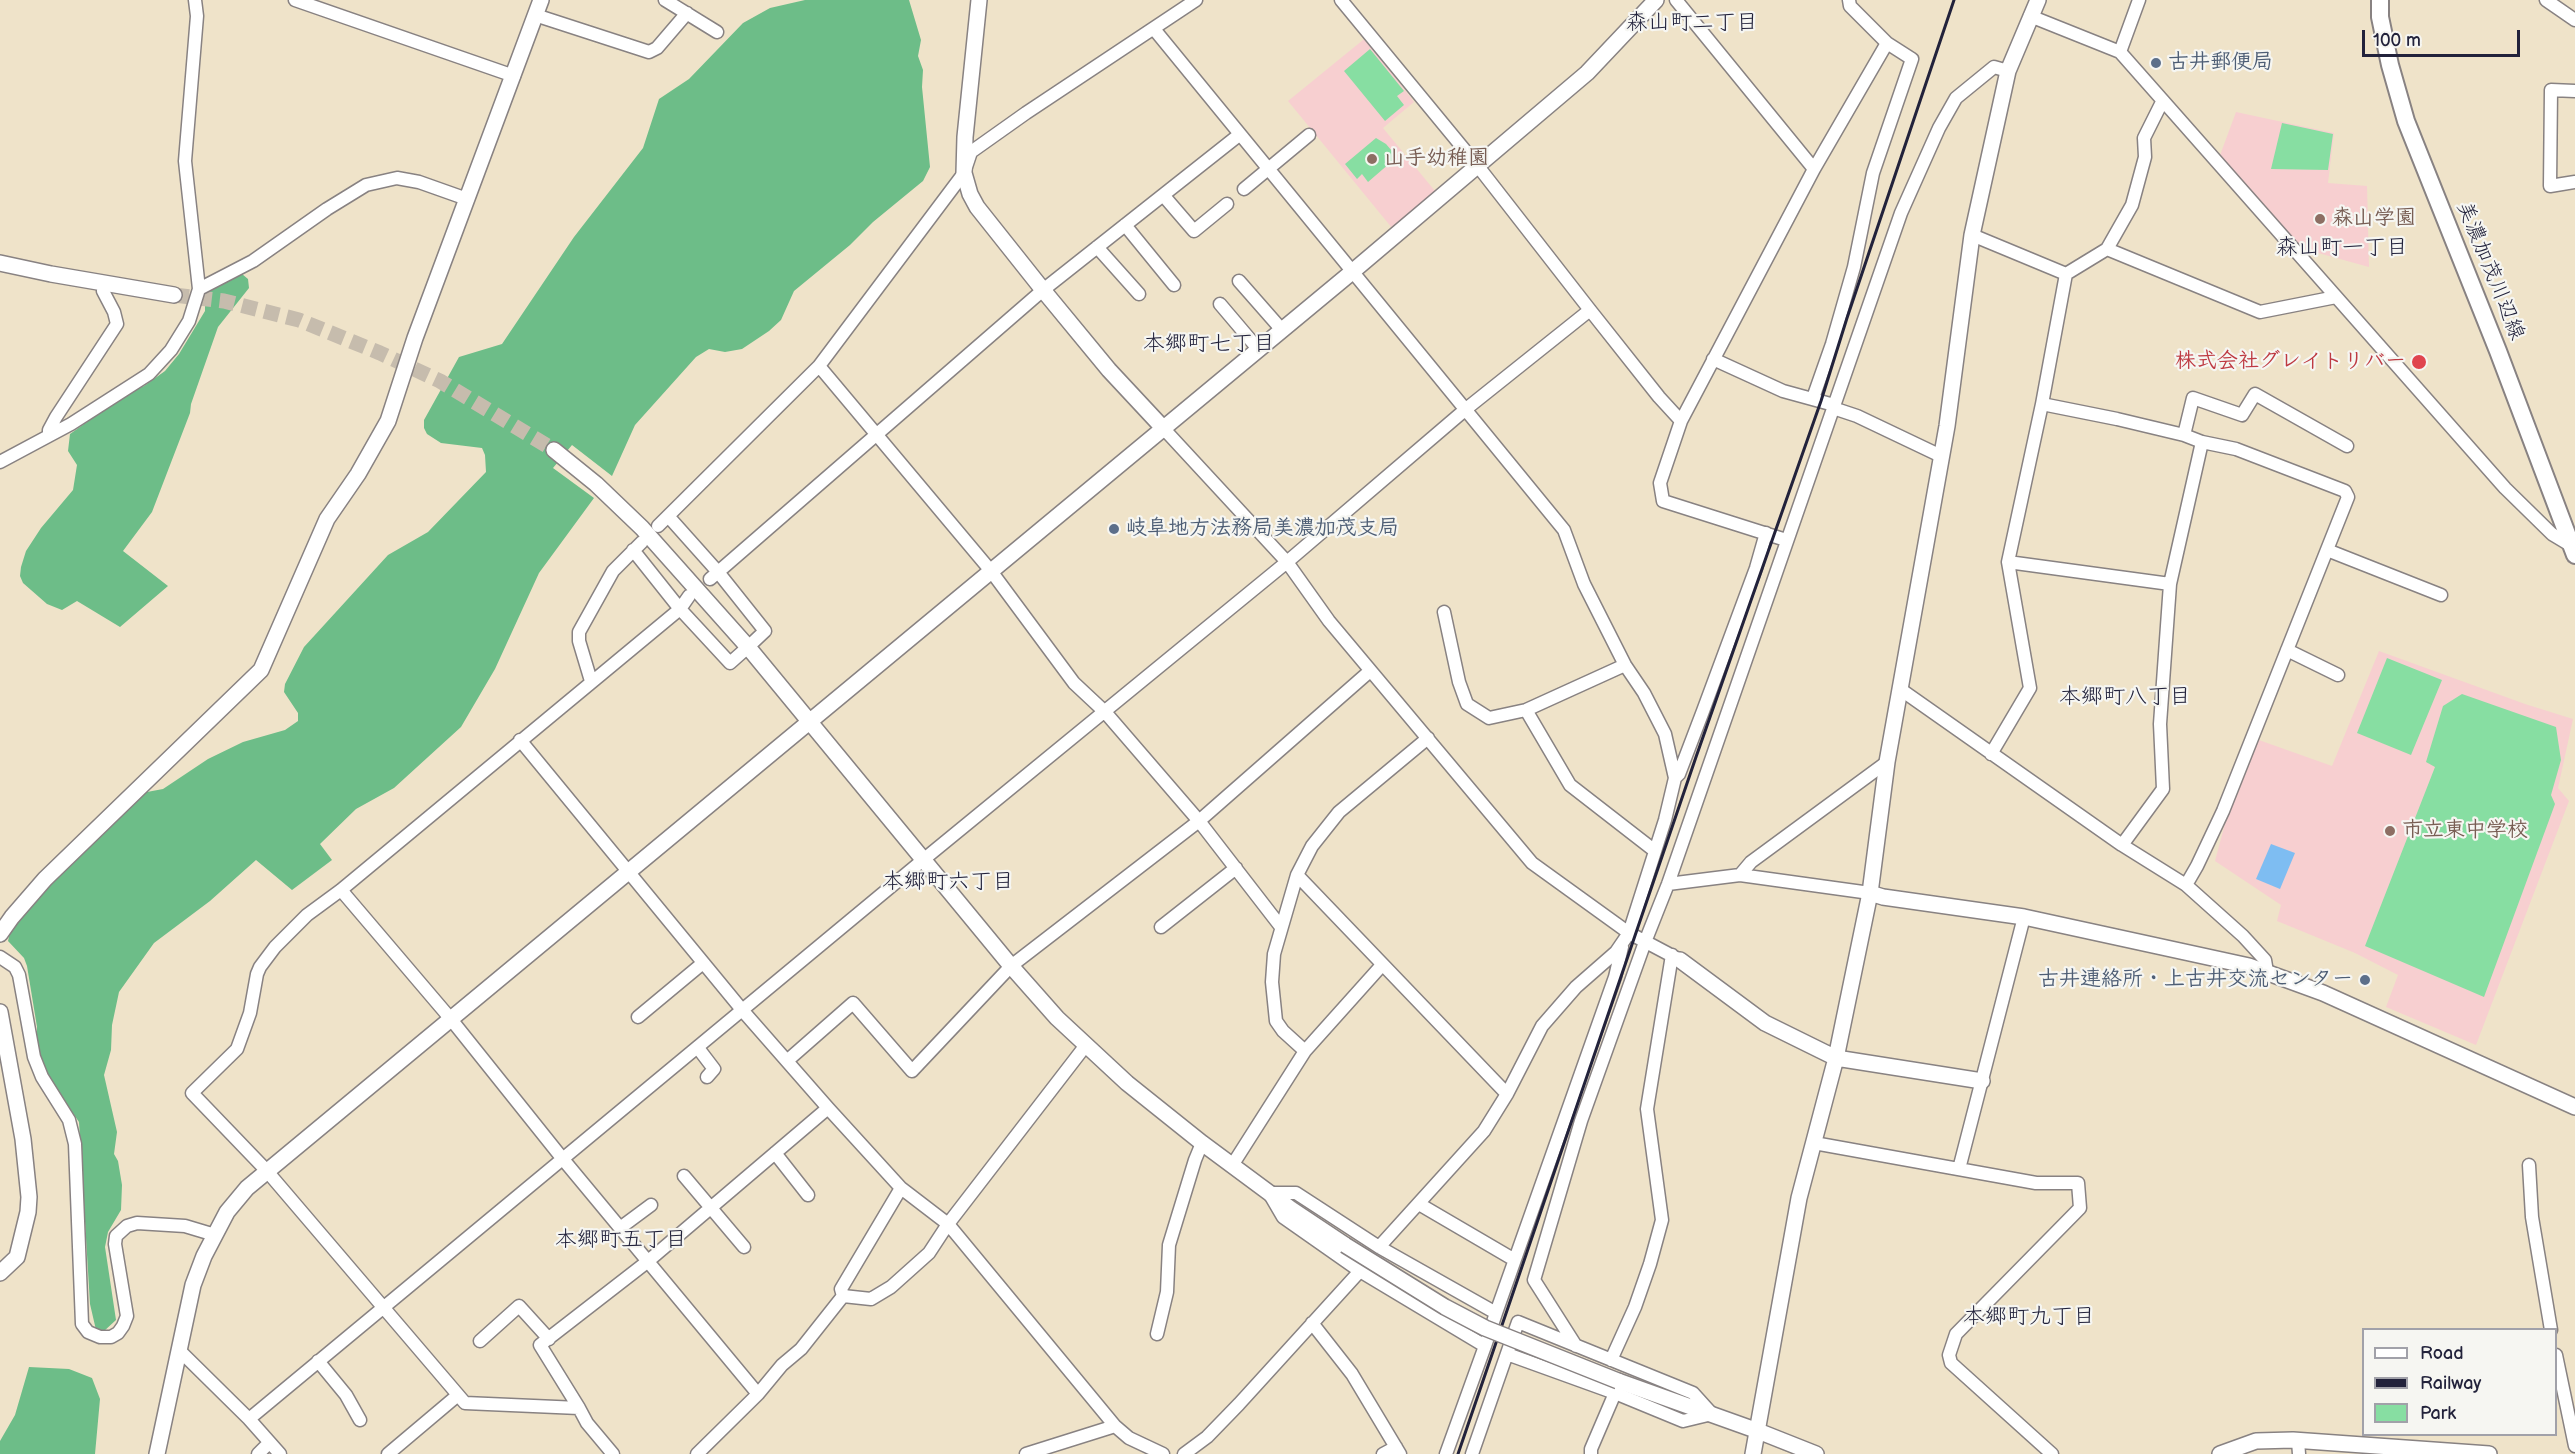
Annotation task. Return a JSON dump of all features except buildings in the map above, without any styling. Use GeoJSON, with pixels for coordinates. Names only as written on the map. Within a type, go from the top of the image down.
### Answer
{"type":"FeatureCollection","features":[{"type":"Feature","properties":{"kind":"main road","name":"美濃加茂川辺線"},"geometry":{"type":"LineString","coordinates":[[2380,0],[2380,17],[2390,65],[2406,121],[2498,351],[2573,550]]}},
{"type":"Feature","properties":{"kind":"street"},"geometry":{"type":"LineString","coordinates":[[0,462],[71,424],[149,374],[171,350],[189,321],[199,289],[185,161],[197,16],[195,0]]}},
{"type":"Feature","properties":{"kind":"street"},"geometry":{"type":"LineString","coordinates":[[295,0],[514,76]]}},
{"type":"Feature","properties":{"kind":"street"},"geometry":{"type":"LineString","coordinates":[[0,934],[45,879],[261,670],[307,560],[327,519],[358,474],[388,421],[415,338],[541,0]]}},
{"type":"Feature","properties":{"kind":"street"},"geometry":{"type":"LineString","coordinates":[[665,0],[717,32]]}},
{"type":"Feature","properties":{"kind":"street"},"geometry":{"type":"LineString","coordinates":[[979,0],[965,137],[964,173],[970,194],[977,207],[1109,370],[1287,562],[1329,621],[1532,863],[1626,937],[1645,942],[1676,958],[1765,1023],[1836,1058],[1982,1081]]}},
{"type":"Feature","properties":{"kind":"street"},"geometry":{"type":"LineString","coordinates":[[658,526],[819,366],[964,173],[971,152],[1196,0]]}},
{"type":"Feature","properties":{"kind":"street"},"geometry":{"type":"LineString","coordinates":[[1341,0],[1478,165],[1590,310],[1681,421]]}},
{"type":"Feature","properties":{"kind":"street"},"geometry":{"type":"LineString","coordinates":[[157,1454],[193,1285],[204,1256],[237,1199],[266,1170],[1352,272],[1587,73],[1656,0]]}},
{"type":"Feature","properties":{"kind":"street"},"geometry":{"type":"LineString","coordinates":[[1676,0],[1814,169]]}},
{"type":"Feature","properties":{"kind":"street"},"geometry":{"type":"LineString","coordinates":[[1813,398],[1832,344],[1854,267],[1873,173],[1912,59],[1887,43],[1850,6],[1849,0]]}},
{"type":"Feature","properties":{"kind":"street"},"geometry":{"type":"LineString","coordinates":[[1753,1454],[1799,1198],[1836,1058],[1870,893],[1887,762],[1941,456],[1972,235],[2008,71],[2038,0]]}},
{"type":"Feature","properties":{"kind":"street"},"geometry":{"type":"LineString","coordinates":[[2120,52],[2139,0]]}},
{"type":"Feature","properties":{"kind":"street"},"geometry":{"type":"LineString","coordinates":[[2546,0],[2575,20]]}},
{"type":"Feature","properties":{"kind":"street"},"geometry":{"type":"LineString","coordinates":[[536,15],[649,52],[657,48],[687,13]]}},
{"type":"Feature","properties":{"kind":"street"},"geometry":{"type":"LineString","coordinates":[[2030,16],[2120,52],[2505,488],[2552,534],[2573,550]]}},
{"type":"Feature","properties":{"kind":"street"},"geometry":{"type":"LineString","coordinates":[[1154,29],[1564,530],[1584,584],[1625,665],[1644,693],[1665,734],[1675,778],[1641,901],[1626,937],[1601,1017],[1446,1454]]}},
{"type":"Feature","properties":{"kind":"street"},"geometry":{"type":"LineString","coordinates":[[1786,540],[1664,501],[1660,483],[1681,421],[1814,169],[1887,43]]}},
{"type":"Feature","properties":{"kind":"street"},"geometry":{"type":"LineString","coordinates":[[1576,1346],[1534,1280],[1581,1121],[1668,884],[1901,213],[1939,129],[1956,98],[1994,66],[2008,71]]}},
{"type":"Feature","properties":{"kind":"street"},"geometry":{"type":"LineString","coordinates":[[2575,91],[2551,90],[2550,186],[2575,182]]}},
{"type":"Feature","properties":{"kind":"street"},"geometry":{"type":"LineString","coordinates":[[1991,754],[2030,688],[2008,562],[2042,405],[2066,274],[2107,249],[2132,205],[2145,157],[2144,138],[2162,102]]}},
{"type":"Feature","properties":{"kind":"street"},"geometry":{"type":"LineString","coordinates":[[714,575],[1043,290],[1239,135]]}},
{"type":"Feature","properties":{"kind":"street"},"geometry":{"type":"LineString","coordinates":[[1244,189],[1309,135]]}},
{"type":"Feature","properties":{"kind":"street"},"geometry":{"type":"LineString","coordinates":[[199,289],[253,261],[327,209],[366,185],[397,178],[419,182],[467,199]]}},
{"type":"Feature","properties":{"kind":"street"},"geometry":{"type":"LineString","coordinates":[[1163,195],[1194,231],[1227,204]]}},
{"type":"Feature","properties":{"kind":"street"},"geometry":{"type":"LineString","coordinates":[[1125,225],[1174,285]]}},
{"type":"Feature","properties":{"kind":"street"},"geometry":{"type":"LineString","coordinates":[[1972,235],[2066,274]]}},
{"type":"Feature","properties":{"kind":"street"},"geometry":{"type":"LineString","coordinates":[[1097,247],[1139,294]]}},
{"type":"Feature","properties":{"kind":"street"},"geometry":{"type":"LineString","coordinates":[[2107,249],[2260,312],[2336,297]]}},
{"type":"Feature","properties":{"kind":"street"},"geometry":{"type":"LineString","coordinates":[[0,263],[174,295]]}},
{"type":"Feature","properties":{"kind":"street"},"geometry":{"type":"LineString","coordinates":[[1239,281],[1282,330]]}},
{"type":"Feature","properties":{"kind":"street"},"geometry":{"type":"LineString","coordinates":[[49,434],[56,417],[117,324],[114,312],[103,291],[105,284]]}},
{"type":"Feature","properties":{"kind":"street"},"geometry":{"type":"LineString","coordinates":[[1220,304],[1259,350]]}},
{"type":"Feature","properties":{"kind":"street"},"geometry":{"type":"LineString","coordinates":[[249,1419],[562,1158],[1287,562],[1466,409],[1590,310]]}},
{"type":"Feature","properties":{"kind":"street"},"geometry":{"type":"LineString","coordinates":[[1713,359],[1783,391],[1813,398],[1857,416],[1941,456]]}},
{"type":"Feature","properties":{"kind":"street"},"geometry":{"type":"LineString","coordinates":[[819,366],[991,571],[1074,683],[1106,712],[1199,821],[1281,927]]}},
{"type":"Feature","properties":{"kind":"street"},"geometry":{"type":"LineString","coordinates":[[2184,435],[2193,398],[2242,415],[2255,394],[2347,446]]}},
{"type":"Feature","properties":{"kind":"street"},"geometry":{"type":"LineString","coordinates":[[2042,405],[2184,435],[2202,442],[2236,449],[2345,492],[2348,497],[2223,811],[2186,885]]}},
{"type":"Feature","properties":{"kind":"street"},"geometry":{"type":"LineString","coordinates":[[2122,845],[2163,789],[2160,724],[2170,585],[2202,442]]}},
{"type":"Feature","properties":{"kind":"street"},"geometry":{"type":"LineString","coordinates":[[554,450],[596,484],[642,528],[748,647],[1011,966],[1057,1018],[1127,1083],[1202,1143],[1269,1192],[1346,1245],[1445,1307],[1485,1328],[1617,1387]]}},
{"type":"Feature","properties":{"kind":"street"},"geometry":{"type":"LineString","coordinates":[[591,681],[579,641],[579,632],[613,571],[637,546],[680,609],[730,663],[765,631],[714,575],[668,516]]}},
{"type":"Feature","properties":{"kind":"street"},"geometry":{"type":"LineString","coordinates":[[1675,778],[1679,774],[1703,711],[1756,568],[1766,533]]}},
{"type":"Feature","properties":{"kind":"street"},"geometry":{"type":"LineString","coordinates":[[2326,550],[2441,595]]}},
{"type":"Feature","properties":{"kind":"street"},"geometry":{"type":"LineString","coordinates":[[2008,562],[2170,585]]}},
{"type":"Feature","properties":{"kind":"street"},"geometry":{"type":"LineString","coordinates":[[579,1408],[465,1403],[266,1170],[192,1093],[237,1049],[250,1013],[260,966],[275,947],[307,915],[341,890],[680,609],[689,596]]}},
{"type":"Feature","properties":{"kind":"street"},"geometry":{"type":"LineString","coordinates":[[1444,612],[1459,682],[1467,704],[1489,718],[1526,710],[1625,665]]}},
{"type":"Feature","properties":{"kind":"street"},"geometry":{"type":"LineString","coordinates":[[2287,650],[2338,675]]}},
{"type":"Feature","properties":{"kind":"street"},"geometry":{"type":"LineString","coordinates":[[788,1060],[854,1003],[912,1071],[1011,966],[1199,821],[1370,670]]}},
{"type":"Feature","properties":{"kind":"street"},"geometry":{"type":"LineString","coordinates":[[1900,689],[2122,845],[2186,885],[2243,936],[2265,960],[2267,972]]}},
{"type":"Feature","properties":{"kind":"street"},"geometry":{"type":"LineString","coordinates":[[1526,710],[1570,785],[1655,851]]}},
{"type":"Feature","properties":{"kind":"street"},"geometry":{"type":"LineString","coordinates":[[1305,1051],[1283,1031],[1276,1021],[1272,982],[1274,954],[1297,875],[1312,846],[1339,812],[1428,738]]}},
{"type":"Feature","properties":{"kind":"street"},"geometry":{"type":"LineString","coordinates":[[520,740],[743,1011],[901,1188],[948,1224],[1114,1426],[1129,1438],[1163,1454]]}},
{"type":"Feature","properties":{"kind":"street"},"geometry":{"type":"LineString","coordinates":[[1740,875],[1751,862],[1887,762]]}},
{"type":"Feature","properties":{"kind":"street"},"geometry":{"type":"LineString","coordinates":[[1161,927],[1236,868]]}},
{"type":"Feature","properties":{"kind":"street"},"geometry":{"type":"LineString","coordinates":[[1297,875],[1507,1094]]}},
{"type":"Feature","properties":{"kind":"street"},"geometry":{"type":"LineString","coordinates":[[1668,884],[1740,875],[2024,917],[2166,946],[2267,972],[2324,993],[2575,1107]]}},
{"type":"Feature","properties":{"kind":"street"},"geometry":{"type":"LineString","coordinates":[[341,890],[450,1018],[647,1262],[758,1394]]}},
{"type":"Feature","properties":{"kind":"street"},"geometry":{"type":"LineString","coordinates":[[1959,1169],[2024,917]]}},
{"type":"Feature","properties":{"kind":"street"},"geometry":{"type":"LineString","coordinates":[[1379,1247],[1484,1131],[1507,1094],[1542,1026],[1576,987],[1616,952],[1626,937]]}},
{"type":"Feature","properties":{"kind":"street"},"geometry":{"type":"LineString","coordinates":[[0,957],[15,967],[19,975],[34,1057],[42,1077],[69,1120],[75,1144],[81,1324],[88,1332],[100,1337],[111,1337],[123,1326],[127,1316],[115,1244],[116,1236],[127,1226],[137,1223],[185,1226],[215,1235]]}},
{"type":"Feature","properties":{"kind":"street"},"geometry":{"type":"LineString","coordinates":[[1611,1360],[1635,1307],[1662,1220],[1647,1109],[1676,958]]}},
{"type":"Feature","properties":{"kind":"street"},"geometry":{"type":"LineString","coordinates":[[638,1017],[703,963]]}},
{"type":"Feature","properties":{"kind":"street"},"geometry":{"type":"LineString","coordinates":[[1233,1164],[1305,1051],[1382,965]]}},
{"type":"Feature","properties":{"kind":"street"},"geometry":{"type":"LineString","coordinates":[[0,1012],[22,1139],[29,1197],[28,1212],[17,1257],[0,1273]]}},
{"type":"Feature","properties":{"kind":"street"},"geometry":{"type":"LineString","coordinates":[[843,1296],[871,1299],[891,1287],[929,1253],[948,1224],[1086,1045]]}},
{"type":"Feature","properties":{"kind":"street"},"geometry":{"type":"LineString","coordinates":[[698,1048],[714,1069],[707,1077]]}},
{"type":"Feature","properties":{"kind":"street"},"geometry":{"type":"LineString","coordinates":[[613,1454],[587,1423],[540,1345],[647,1262],[828,1108]]}},
{"type":"Feature","properties":{"kind":"street"},"geometry":{"type":"LineString","coordinates":[[1157,1334],[1167,1292],[1169,1245],[1194,1160],[1202,1143]]}},
{"type":"Feature","properties":{"kind":"street"},"geometry":{"type":"LineString","coordinates":[[1814,1143],[2036,1183],[2078,1183],[2080,1208],[1956,1334],[1949,1355],[1951,1363],[2052,1454]]}},
{"type":"Feature","properties":{"kind":"street"},"geometry":{"type":"LineString","coordinates":[[775,1153],[808,1195]]}},
{"type":"Feature","properties":{"kind":"street"},"geometry":{"type":"LineString","coordinates":[[2529,1165],[2532,1217],[2551,1328]]}},
{"type":"Feature","properties":{"kind":"street"},"geometry":{"type":"LineString","coordinates":[[684,1176],[744,1247]]}},
{"type":"Feature","properties":{"kind":"street"},"geometry":{"type":"LineString","coordinates":[[843,1296],[841,1288],[901,1188]]}},
{"type":"Feature","properties":{"kind":"street"},"geometry":{"type":"LineString","coordinates":[[1269,1192],[1296,1193],[1379,1247],[1496,1313]]}},
{"type":"Feature","properties":{"kind":"street"},"geometry":{"type":"LineString","coordinates":[[1269,1192],[1283,1217],[1360,1271],[1485,1346]]}},
{"type":"Feature","properties":{"kind":"street"},"geometry":{"type":"LineString","coordinates":[[1419,1203],[1514,1259]]}},
{"type":"Feature","properties":{"kind":"street"},"geometry":{"type":"LineString","coordinates":[[620,1228],[651,1205]]}},
{"type":"Feature","properties":{"kind":"street"},"geometry":{"type":"LineString","coordinates":[[1187,1453],[1207,1437],[1239,1404],[1360,1271]]}},
{"type":"Feature","properties":{"kind":"street"},"geometry":{"type":"LineString","coordinates":[[697,1454],[758,1394],[782,1365],[801,1349],[843,1296]]}},
{"type":"Feature","properties":{"kind":"street"},"geometry":{"type":"LineString","coordinates":[[480,1341],[519,1306],[549,1339]]}},
{"type":"Feature","properties":{"kind":"street"},"geometry":{"type":"LineString","coordinates":[[1472,1454],[1518,1322],[1693,1393],[1712,1414]]}},
{"type":"Feature","properties":{"kind":"street"},"geometry":{"type":"LineString","coordinates":[[1312,1323],[1352,1374],[1398,1451],[1383,1454]]}},
{"type":"Feature","properties":{"kind":"street"},"geometry":{"type":"LineString","coordinates":[[179,1350],[249,1419],[280,1454]]}},
{"type":"Feature","properties":{"kind":"street"},"geometry":{"type":"LineString","coordinates":[[1507,1354],[1712,1414],[1816,1454]]}},
{"type":"Feature","properties":{"kind":"street"},"geometry":{"type":"LineString","coordinates":[[2557,1360],[2575,1446]]}},
{"type":"Feature","properties":{"kind":"street"},"geometry":{"type":"LineString","coordinates":[[318,1361],[346,1395],[360,1420]]}},
{"type":"Feature","properties":{"kind":"street"},"geometry":{"type":"LineString","coordinates":[[1591,1454],[1591,1449],[1617,1387]]}},
{"type":"Feature","properties":{"kind":"street"},"geometry":{"type":"LineString","coordinates":[[388,1454],[458,1395]]}},
{"type":"Feature","properties":{"kind":"street"},"geometry":{"type":"LineString","coordinates":[[1026,1454],[1114,1426]]}},
{"type":"Feature","properties":{"kind":"street"},"geometry":{"type":"LineString","coordinates":[[2220,1454],[2256,1441],[2298,1447],[2489,1454]]}},
{"type":"Feature","properties":{"kind":"street"},"geometry":{"type":"LineString","coordinates":[[258,1454],[269,1443]]}},
{"type":"Feature","properties":{"kind":"shaded area","name":"山手幼稚園"},"geometry":{"type":"Polygon","coordinates":[[[1366,39],[1414,102],[1383,128],[1435,191],[1392,228],[1288,101],[1366,39]]]}},
{"type":"Feature","properties":{"kind":"shaded area","name":"森山学園"},"geometry":{"type":"Polygon","coordinates":[[[2236,112],[2334,133],[2328,183],[2367,186],[2369,267],[2311,251],[2307,259],[2219,158],[2236,112]]]}},
{"type":"Feature","properties":{"kind":"shaded area","name":"市立東中学校"},"geometry":{"type":"Polygon","coordinates":[[[2379,651],[2573,719],[2558,788],[2569,801],[2476,1045],[2386,1007],[2398,975],[2355,953],[2277,921],[2281,905],[2215,861],[2231,801],[2256,739],[2332,766],[2379,651]]]}},
{"type":"Feature","properties":{"kind":"green space"},"geometry":{"type":"Polygon","coordinates":[[[805,0],[909,0],[921,40],[918,56],[923,70],[922,87],[930,167],[923,181],[794,291],[781,320],[769,331],[742,349],[725,352],[709,349],[696,357],[635,425],[612,476],[572,445],[553,468],[594,498],[539,573],[495,669],[461,727],[394,788],[356,809],[320,844],[332,860],[292,890],[256,860],[210,901],[154,943],[119,992],[112,1025],[111,1050],[104,1075],[117,1132],[114,1154],[118,1161],[122,1185],[121,1210],[108,1232],[105,1247],[116,1320],[103,1332],[96,1330],[90,1304],[79,1122],[42,1068],[37,1052],[37,1027],[27,966],[24,958],[8,941],[10,932],[22,910],[140,790],[147,792],[163,789],[208,759],[243,742],[285,730],[298,721],[298,713],[284,692],[285,684],[304,647],[388,555],[428,532],[486,472],[485,455],[482,448],[441,443],[427,434],[424,428],[424,420],[459,357],[502,344],[574,237],[643,148],[659,99],[689,79],[743,23],[770,8],[805,0]]]}},
{"type":"Feature","properties":{"kind":"green space"},"geometry":{"type":"Polygon","coordinates":[[[1370,49],[1404,91],[1397,96],[1404,105],[1385,121],[1344,71],[1370,49]]]}},
{"type":"Feature","properties":{"kind":"green space"},"geometry":{"type":"Polygon","coordinates":[[[2282,123],[2333,134],[2328,170],[2271,169],[2282,123]]]}},
{"type":"Feature","properties":{"kind":"green space"},"geometry":{"type":"Polygon","coordinates":[[[1376,138],[1386,144],[1397,157],[1368,182],[1362,174],[1357,179],[1345,164],[1376,138]]]}},
{"type":"Feature","properties":{"kind":"green space"},"geometry":{"type":"Polygon","coordinates":[[[242,274],[248,279],[249,288],[218,327],[191,404],[190,413],[152,512],[123,551],[168,586],[120,627],[77,601],[62,610],[47,604],[23,583],[20,576],[21,567],[26,551],[41,528],[73,490],[77,465],[68,451],[70,434],[128,393],[144,386],[165,371],[179,354],[205,311],[205,294],[242,274]]]}},
{"type":"Feature","properties":{"kind":"green space"},"geometry":{"type":"Polygon","coordinates":[[[2387,658],[2442,680],[2411,755],[2357,733],[2387,658]]]}},
{"type":"Feature","properties":{"kind":"green space"},"geometry":{"type":"Polygon","coordinates":[[[2462,694],[2556,727],[2561,760],[2551,795],[2555,804],[2484,997],[2365,946],[2435,767],[2426,762],[2443,706],[2462,694]]]}},
{"type":"Feature","properties":{"kind":"green space"},"geometry":{"type":"Polygon","coordinates":[[[29,1367],[69,1369],[92,1378],[100,1399],[95,1454],[0,1454],[0,1441],[15,1415],[29,1367]]]}},
{"type":"Feature","properties":{"kind":"water"},"geometry":{"type":"Polygon","coordinates":[[[2271,844],[2295,853],[2280,889],[2256,879],[2271,844]]]}},
{"type":"Feature","properties":{"kind":"tunnel"},"geometry":{"type":"LineString","coordinates":[[174,295],[224,301],[299,320],[380,353],[440,381],[554,450]]}},
{"type":"Feature","properties":{"kind":"railway"},"geometry":{"type":"LineString","coordinates":[[1458,1454],[1696,757],[1821,401],[1954,0]]}},
{"type":"Feature","properties":{"kind":"place","name":"古井郵便局"},"geometry":{"type":"Point","coordinates":[2156,63]}},
{"type":"Feature","properties":{"kind":"place","name":"山手幼稚園"},"geometry":{"type":"Point","coordinates":[1372,159]}},
{"type":"Feature","properties":{"kind":"place","name":"森山学園"},"geometry":{"type":"Point","coordinates":[2320,219]}},
{"type":"Feature","properties":{"kind":"place","name":"株式会社グレイトリバー"},"geometry":{"type":"Point","coordinates":[2419,362]}},
{"type":"Feature","properties":{"kind":"place","name":"岐阜地方法務局美濃加茂支局"},"geometry":{"type":"Point","coordinates":[1114,529]}},
{"type":"Feature","properties":{"kind":"place","name":"市立東中学校"},"geometry":{"type":"Point","coordinates":[2390,831]}},
{"type":"Feature","properties":{"kind":"place","name":"古井連絡所・上古井交流センター"},"geometry":{"type":"Point","coordinates":[2365,980]}},
{"type":"Feature","properties":{"kind":"district","name":"森山町二丁目"},"geometry":{"type":"Point","coordinates":[1692,23]}},
{"type":"Feature","properties":{"kind":"district","name":"森山町一丁目"},"geometry":{"type":"Point","coordinates":[2342,248]}},
{"type":"Feature","properties":{"kind":"district","name":"本郷町七丁目"},"geometry":{"type":"Point","coordinates":[1209,344]}},
{"type":"Feature","properties":{"kind":"district","name":"本郷町八丁目"},"geometry":{"type":"Point","coordinates":[2125,697]}},
{"type":"Feature","properties":{"kind":"district","name":"本郷町六丁目"},"geometry":{"type":"Point","coordinates":[948,882]}},
{"type":"Feature","properties":{"kind":"district","name":"本郷町五丁目"},"geometry":{"type":"Point","coordinates":[621,1240]}},
{"type":"Feature","properties":{"kind":"district","name":"本郷町九丁目"},"geometry":{"type":"Point","coordinates":[2029,1317]}}]}
